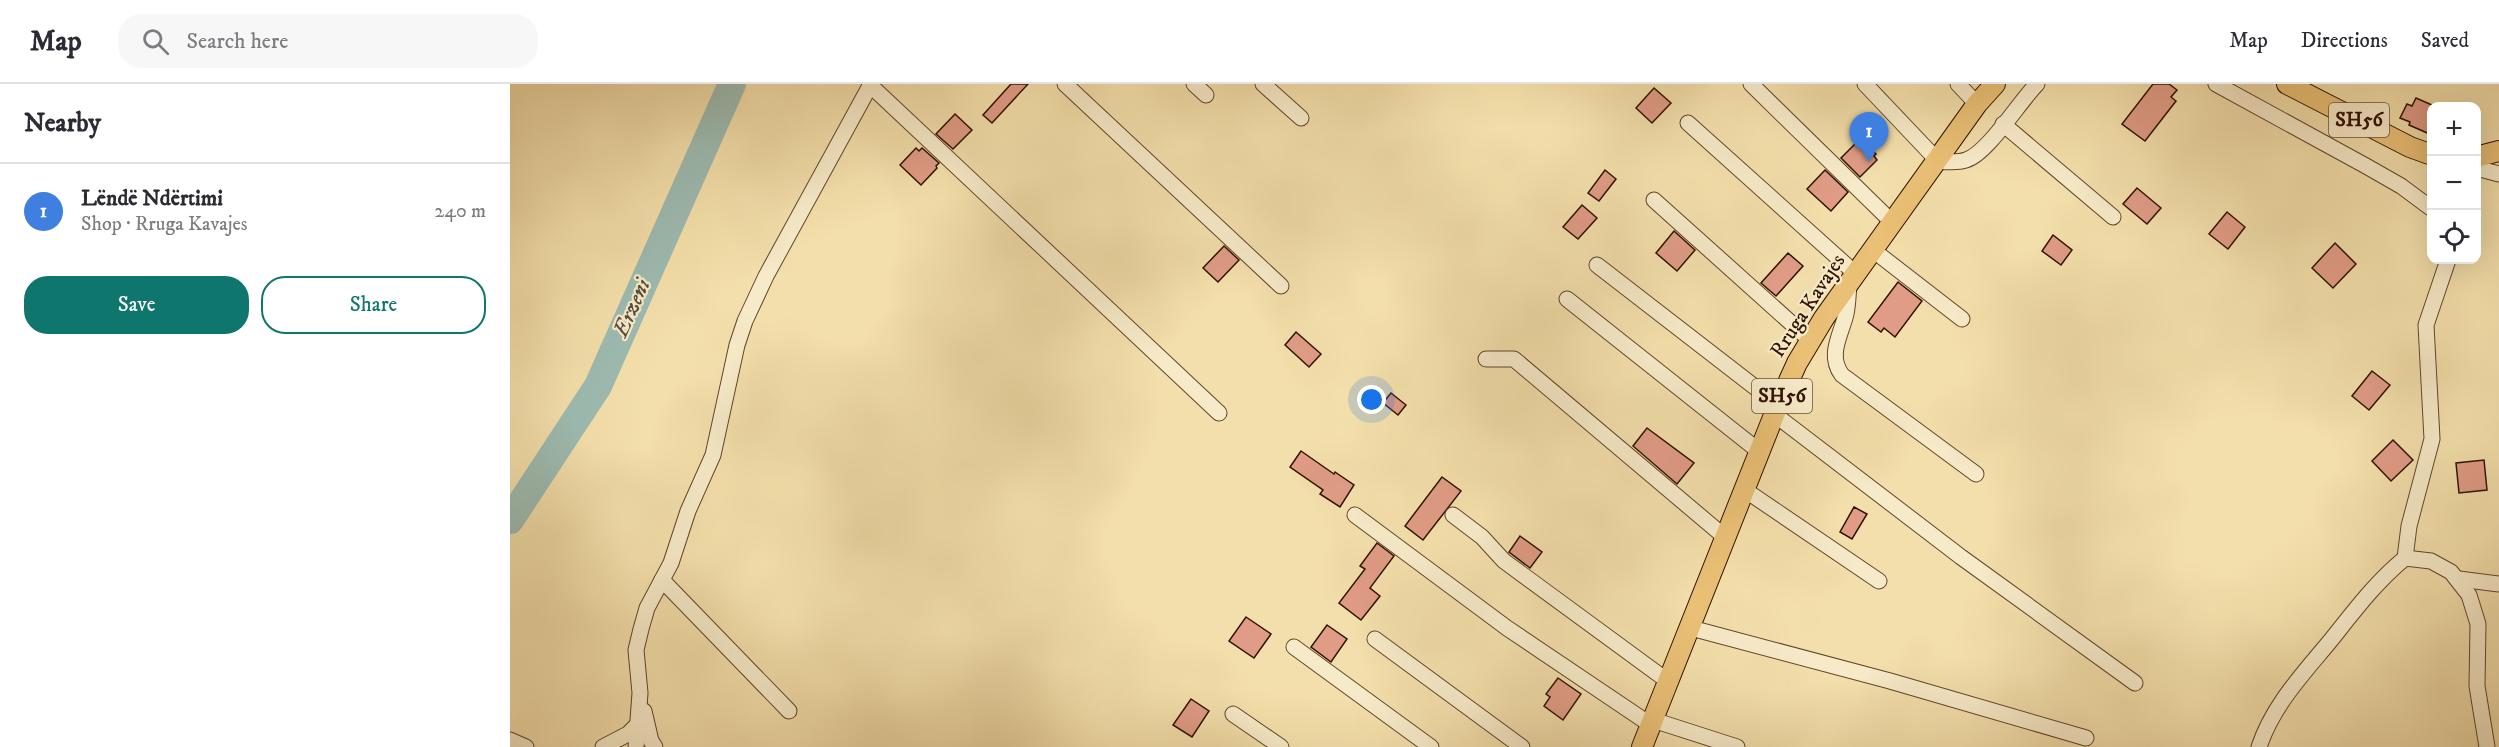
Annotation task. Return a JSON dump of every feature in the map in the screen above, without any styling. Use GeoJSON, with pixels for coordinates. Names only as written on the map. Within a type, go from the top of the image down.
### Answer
{"type":"FeatureCollection","features":[{"type":"Feature","properties":{"kind":"main road","name":"Rruga Kavajes"},"geometry":{"type":"LineString","coordinates":[[1642,747],[1776,410],[1810,340],[1977,104],[1995,84]]}},
{"type":"Feature","properties":{"kind":"main road","name":"SH56"},"geometry":{"type":"LineString","coordinates":[[2287,84],[2410,147],[2427,153]]}},
{"type":"Feature","properties":{"kind":"main road"},"geometry":{"type":"LineString","coordinates":[[2480,156],[2499,151]]}},
{"type":"Feature","properties":{"kind":"street"},"geometry":{"type":"LineString","coordinates":[[1065,84],[1281,286]]}},
{"type":"Feature","properties":{"kind":"street"},"geometry":{"type":"LineString","coordinates":[[1194,84],[1206,95]]}},
{"type":"Feature","properties":{"kind":"street"},"geometry":{"type":"LineString","coordinates":[[1263,84],[1301,118]]}},
{"type":"Feature","properties":{"kind":"street"},"geometry":{"type":"LineString","coordinates":[[1751,84],[1893,223]]}},
{"type":"Feature","properties":{"kind":"street"},"geometry":{"type":"LineString","coordinates":[[1865,84],[1938,161],[1950,163],[1966,160],[1980,152],[2037,84]]}},
{"type":"Feature","properties":{"kind":"street"},"geometry":{"type":"LineString","coordinates":[[1958,84],[1977,104]]}},
{"type":"Feature","properties":{"kind":"street"},"geometry":{"type":"LineString","coordinates":[[2216,84],[2367,166],[2401,186],[2427,205]]}},
{"type":"Feature","properties":{"kind":"street"},"geometry":{"type":"LineString","coordinates":[[655,747],[648,730],[640,693],[636,650],[647,608],[662,580],[713,454],[737,345],[745,321],[766,276],[871,85],[1220,413]]}},
{"type":"Feature","properties":{"kind":"street"},"geometry":{"type":"LineString","coordinates":[[1688,123],[1852,279],[1846,316],[1834,356],[1835,366],[1842,375],[1976,474]]}},
{"type":"Feature","properties":{"kind":"street"},"geometry":{"type":"LineString","coordinates":[[2003,124],[2113,217]]}},
{"type":"Feature","properties":{"kind":"street"},"geometry":{"type":"LineString","coordinates":[[2481,169],[2499,174]]}},
{"type":"Feature","properties":{"kind":"street"},"geometry":{"type":"LineString","coordinates":[[1654,200],[1810,340]]}},
{"type":"Feature","properties":{"kind":"street"},"geometry":{"type":"LineString","coordinates":[[1873,250],[1962,319]]}},
{"type":"Feature","properties":{"kind":"street"},"geometry":{"type":"LineString","coordinates":[[2259,747],[2277,706],[2369,591],[2405,558],[2409,526],[2432,439],[2426,325],[2447,264]]}},
{"type":"Feature","properties":{"kind":"street"},"geometry":{"type":"LineString","coordinates":[[1597,265],[1934,537],[2135,683]]}},
{"type":"Feature","properties":{"kind":"street"},"geometry":{"type":"LineString","coordinates":[[1568,299],[1760,452]]}},
{"type":"Feature","properties":{"kind":"street"},"geometry":{"type":"LineString","coordinates":[[1486,359],[1514,359],[1726,538]]}},
{"type":"Feature","properties":{"kind":"street"},"geometry":{"type":"LineString","coordinates":[[1745,490],[1879,581]]}},
{"type":"Feature","properties":{"kind":"street"},"geometry":{"type":"LineString","coordinates":[[1355,515],[1507,628],[1652,722],[1737,747]]}},
{"type":"Feature","properties":{"kind":"street"},"geometry":{"type":"LineString","coordinates":[[1453,515],[1482,537],[1504,561],[1669,682]]}},
{"type":"Feature","properties":{"kind":"street"},"geometry":{"type":"LineString","coordinates":[[2405,558],[2431,561],[2451,572],[2459,579],[2469,595],[2478,624],[2477,686],[2488,746]]}},
{"type":"Feature","properties":{"kind":"street"},"geometry":{"type":"LineString","coordinates":[[2459,579],[2499,584]]}},
{"type":"Feature","properties":{"kind":"street"},"geometry":{"type":"LineString","coordinates":[[662,580],[789,711]]}},
{"type":"Feature","properties":{"kind":"street"},"geometry":{"type":"LineString","coordinates":[[1691,628],[1890,681],[2086,738]]}},
{"type":"Feature","properties":{"kind":"street"},"geometry":{"type":"LineString","coordinates":[[1375,639],[1522,747]]}},
{"type":"Feature","properties":{"kind":"street"},"geometry":{"type":"LineString","coordinates":[[1294,646],[1431,747]]}},
{"type":"Feature","properties":{"kind":"street"},"geometry":{"type":"LineString","coordinates":[[636,747],[640,693]]}},
{"type":"Feature","properties":{"kind":"street"},"geometry":{"type":"LineString","coordinates":[[1233,714],[1281,747]]}},
{"type":"Feature","properties":{"kind":"street"},"geometry":{"type":"LineString","coordinates":[[603,747],[628,734],[638,724]]}},
{"type":"Feature","properties":{"kind":"street"},"geometry":{"type":"LineString","coordinates":[[510,740],[526,747]]}},
{"type":"Feature","properties":{"kind":"building"},"geometry":{"type":"Polygon","coordinates":[[[1011,84],[1028,84],[992,123],[983,115],[1011,84]]]}},
{"type":"Feature","properties":{"kind":"building"},"geometry":{"type":"Polygon","coordinates":[[[2153,84],[2169,84],[2177,90],[2171,97],[2176,101],[2145,141],[2122,124],[2153,84]]]}},
{"type":"Feature","properties":{"kind":"building"},"geometry":{"type":"Polygon","coordinates":[[[1654,88],[1671,103],[1652,123],[1636,108],[1654,88]]]}},
{"type":"Feature","properties":{"kind":"building"},"geometry":{"type":"Polygon","coordinates":[[[2416,98],[2427,103],[2427,133],[2409,125],[2410,122],[2400,118],[2407,104],[2412,106],[2416,98]]]}},
{"type":"Feature","properties":{"kind":"building"},"geometry":{"type":"Polygon","coordinates":[[[955,114],[972,130],[953,149],[936,134],[955,114]]]}},
{"type":"Feature","properties":{"kind":"building"},"geometry":{"type":"Polygon","coordinates":[[[1860,139],[1876,154],[1874,156],[1877,160],[1860,177],[1841,158],[1860,139]]]}},
{"type":"Feature","properties":{"kind":"building"},"geometry":{"type":"Polygon","coordinates":[[[916,148],[919,151],[922,148],[939,163],[921,185],[900,165],[916,148]]]}},
{"type":"Feature","properties":{"kind":"building"},"geometry":{"type":"Polygon","coordinates":[[[1605,170],[1616,179],[1599,201],[1588,193],[1605,170]]]}},
{"type":"Feature","properties":{"kind":"building"},"geometry":{"type":"Polygon","coordinates":[[[1825,170],[1848,192],[1831,211],[1807,189],[1825,170]]]}},
{"type":"Feature","properties":{"kind":"building"},"geometry":{"type":"Polygon","coordinates":[[[2137,188],[2161,208],[2147,224],[2123,204],[2137,188]]]}},
{"type":"Feature","properties":{"kind":"building"},"geometry":{"type":"Polygon","coordinates":[[[1582,205],[1597,218],[1578,239],[1563,227],[1582,205]]]}},
{"type":"Feature","properties":{"kind":"building"},"geometry":{"type":"Polygon","coordinates":[[[2227,212],[2245,227],[2228,249],[2209,234],[2227,212]]]}},
{"type":"Feature","properties":{"kind":"building"},"geometry":{"type":"Polygon","coordinates":[[[1674,231],[1695,250],[1677,271],[1656,253],[1674,231]]]}},
{"type":"Feature","properties":{"kind":"building"},"geometry":{"type":"Polygon","coordinates":[[[2053,235],[2072,250],[2061,265],[2042,251],[2053,235]]]}},
{"type":"Feature","properties":{"kind":"building"},"geometry":{"type":"Polygon","coordinates":[[[2335,243],[2356,264],[2333,288],[2312,268],[2335,243]]]}},
{"type":"Feature","properties":{"kind":"building"},"geometry":{"type":"Polygon","coordinates":[[[1224,246],[1239,260],[1218,282],[1203,268],[1224,246]]]}},
{"type":"Feature","properties":{"kind":"building"},"geometry":{"type":"Polygon","coordinates":[[[1788,253],[1803,266],[1776,296],[1761,283],[1788,253]]]}},
{"type":"Feature","properties":{"kind":"building"},"geometry":{"type":"Polygon","coordinates":[[[1898,282],[1922,301],[1895,337],[1884,328],[1881,332],[1868,322],[1898,282]]]}},
{"type":"Feature","properties":{"kind":"building"},"geometry":{"type":"Polygon","coordinates":[[[1296,332],[1321,354],[1309,367],[1285,345],[1296,332]]]}},
{"type":"Feature","properties":{"kind":"building"},"geometry":{"type":"Polygon","coordinates":[[[2372,371],[2390,385],[2369,410],[2352,396],[2372,371]]]}},
{"type":"Feature","properties":{"kind":"building"},"geometry":{"type":"Polygon","coordinates":[[[1391,393],[1406,405],[1398,415],[1383,403],[1391,393]]]}},
{"type":"Feature","properties":{"kind":"building"},"geometry":{"type":"Polygon","coordinates":[[[1647,428],[1694,463],[1677,484],[1633,446],[1647,428]]]}},
{"type":"Feature","properties":{"kind":"building"},"geometry":{"type":"Polygon","coordinates":[[[2393,440],[2413,460],[2391,481],[2372,461],[2393,440]]]}},
{"type":"Feature","properties":{"kind":"building"},"geometry":{"type":"Polygon","coordinates":[[[1301,451],[1354,485],[1340,507],[1320,494],[1323,490],[1290,467],[1301,451]]]}},
{"type":"Feature","properties":{"kind":"building"},"geometry":{"type":"Polygon","coordinates":[[[2484,460],[2487,490],[2459,493],[2456,463],[2484,460]]]}},
{"type":"Feature","properties":{"kind":"building"},"geometry":{"type":"Polygon","coordinates":[[[1442,477],[1461,491],[1423,540],[1405,526],[1442,477]]]}},
{"type":"Feature","properties":{"kind":"building"},"geometry":{"type":"Polygon","coordinates":[[[1854,507],[1867,514],[1852,539],[1840,532],[1854,507]]]}},
{"type":"Feature","properties":{"kind":"building"},"geometry":{"type":"Polygon","coordinates":[[[1520,536],[1542,552],[1530,568],[1509,552],[1520,536]]]}},
{"type":"Feature","properties":{"kind":"building"},"geometry":{"type":"Polygon","coordinates":[[[1377,543],[1394,556],[1370,588],[1380,596],[1361,620],[1339,603],[1365,569],[1360,566],[1377,543]]]}},
{"type":"Feature","properties":{"kind":"building"},"geometry":{"type":"Polygon","coordinates":[[[1246,617],[1271,634],[1254,658],[1229,641],[1246,617]]]}},
{"type":"Feature","properties":{"kind":"building"},"geometry":{"type":"Polygon","coordinates":[[[1327,625],[1347,639],[1331,662],[1311,647],[1327,625]]]}},
{"type":"Feature","properties":{"kind":"building"},"geometry":{"type":"Polygon","coordinates":[[[1558,678],[1581,694],[1563,720],[1544,706],[1550,697],[1546,694],[1558,678]]]}},
{"type":"Feature","properties":{"kind":"building"},"geometry":{"type":"Polygon","coordinates":[[[1191,699],[1209,711],[1192,737],[1173,725],[1191,699]]]}},
{"type":"Feature","properties":{"kind":"waterway","name":"Erzeni"},"geometry":{"type":"LineString","coordinates":[[510,520],[598,386],[732,84]]}},
{"type":"Feature","properties":{"kind":"place","name":"Lëndë Ndërtimi"},"geometry":{"type":"Point","coordinates":[1869,162]}}]}
